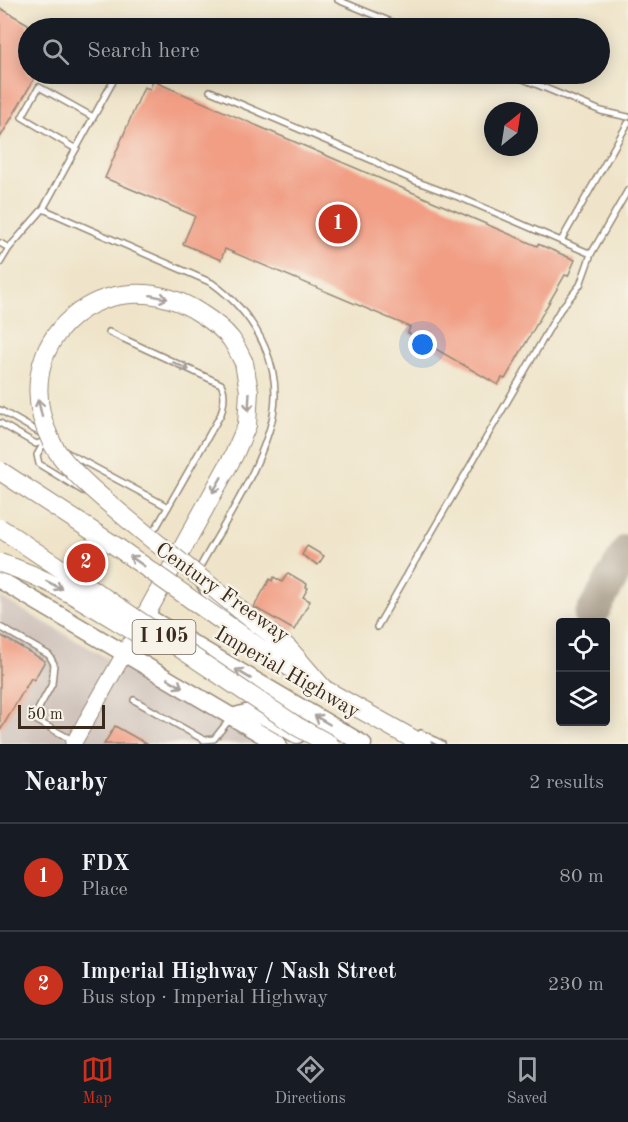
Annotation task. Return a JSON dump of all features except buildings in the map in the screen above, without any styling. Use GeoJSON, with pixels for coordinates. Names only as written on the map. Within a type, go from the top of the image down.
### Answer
{"type":"FeatureCollection","features":[{"type":"Feature","properties":{"kind":"highway"},"geometry":{"type":"LineString","coordinates":[[145,616],[234,455],[247,425],[249,391],[244,363],[231,339],[210,320],[186,304],[154,295],[128,294],[100,300],[75,313],[57,331],[46,350],[38,374],[37,398],[43,422],[53,445],[110,505],[287,648],[327,686]]}},
{"type":"Feature","properties":{"kind":"highway","name":"Century Freeway"},"geometry":{"type":"LineString","coordinates":[[0,471],[117,547],[260,648],[422,744]]}},
{"type":"Feature","properties":{"kind":"highway","name":"I 105"},"geometry":{"type":"LineString","coordinates":[[0,528],[298,727],[329,744]]}},
{"type":"Feature","properties":{"kind":"highway"},"geometry":{"type":"LineString","coordinates":[[0,563],[54,585],[298,727]]}},
{"type":"Feature","properties":{"kind":"main road","name":"Imperial Highway"},"geometry":{"type":"LineString","coordinates":[[0,533],[363,744]]}},
{"type":"Feature","properties":{"kind":"main road"},"geometry":{"type":"LineString","coordinates":[[0,580],[278,744]]}},
{"type":"Feature","properties":{"kind":"main road"},"geometry":{"type":"LineString","coordinates":[[232,717],[250,712],[267,718],[312,744]]}},
{"type":"Feature","properties":{"kind":"street"},"geometry":{"type":"LineString","coordinates":[[74,743],[145,616]]}},
{"type":"Feature","properties":{"kind":"lane"},"geometry":{"type":"LineString","coordinates":[[338,0],[382,18]]}},
{"type":"Feature","properties":{"kind":"lane"},"geometry":{"type":"LineString","coordinates":[[0,263],[9,248],[43,209],[111,84]]}},
{"type":"Feature","properties":{"kind":"lane"},"geometry":{"type":"LineString","coordinates":[[535,84],[601,111],[628,117]]}},
{"type":"Feature","properties":{"kind":"lane"},"geometry":{"type":"LineString","coordinates":[[76,149],[22,117],[39,87],[93,117]]}},
{"type":"Feature","properties":{"kind":"lane"},"geometry":{"type":"LineString","coordinates":[[210,91],[374,161],[418,183],[459,197],[591,254]]}},
{"type":"Feature","properties":{"kind":"lane"},"geometry":{"type":"LineString","coordinates":[[561,241],[628,123]]}},
{"type":"Feature","properties":{"kind":"lane"},"geometry":{"type":"LineString","coordinates":[[377,627],[560,310],[580,285],[591,254],[628,190]]}},
{"type":"Feature","properties":{"kind":"lane"},"geometry":{"type":"LineString","coordinates":[[43,209],[212,284],[231,297],[249,318],[264,345],[273,372],[274,403],[270,429],[259,458],[237,502],[201,566],[198,582],[204,593],[262,638]]}},
{"type":"Feature","properties":{"kind":"lane"},"geometry":{"type":"LineString","coordinates":[[0,243],[9,248]]}},
{"type":"Feature","properties":{"kind":"lane"},"geometry":{"type":"LineString","coordinates":[[45,441],[37,455],[39,464],[150,532],[157,526],[221,414],[225,402],[223,388],[220,384],[109,332]]}},
{"type":"Feature","properties":{"kind":"lane"},"geometry":{"type":"LineString","coordinates":[[0,410],[42,434],[45,441],[168,507]]}},
{"type":"Feature","properties":{"kind":"lane"},"geometry":{"type":"LineString","coordinates":[[0,423],[36,444],[45,441]]}},
{"type":"Feature","properties":{"kind":"lane"},"geometry":{"type":"LineString","coordinates":[[0,627],[49,655],[54,664],[52,684],[34,715],[34,720],[74,743]]}},
{"type":"Feature","properties":{"kind":"lane"},"geometry":{"type":"LineString","coordinates":[[280,650],[327,686]]}},
{"type":"Feature","properties":{"kind":"lane"},"geometry":{"type":"LineString","coordinates":[[134,700],[204,740],[214,739],[232,717]]}},
{"type":"Feature","properties":{"kind":"lane"},"geometry":{"type":"LineString","coordinates":[[410,728],[442,744]]}},
{"type":"Feature","properties":{"kind":"shaded area"},"geometry":{"type":"Polygon","coordinates":[[[0,597],[258,744],[0,744],[0,597]]]}},
{"type":"Feature","properties":{"kind":"taxiway"},"geometry":{"type":"LineString","coordinates":[[590,617],[628,550]]}},
{"type":"Feature","properties":{"kind":"place","name":"FDX"},"geometry":{"type":"Point","coordinates":[338,224]}},
{"type":"Feature","properties":{"kind":"place","name":"Imperial Highway / Nash Street"},"geometry":{"type":"Point","coordinates":[86,563]}}]}
